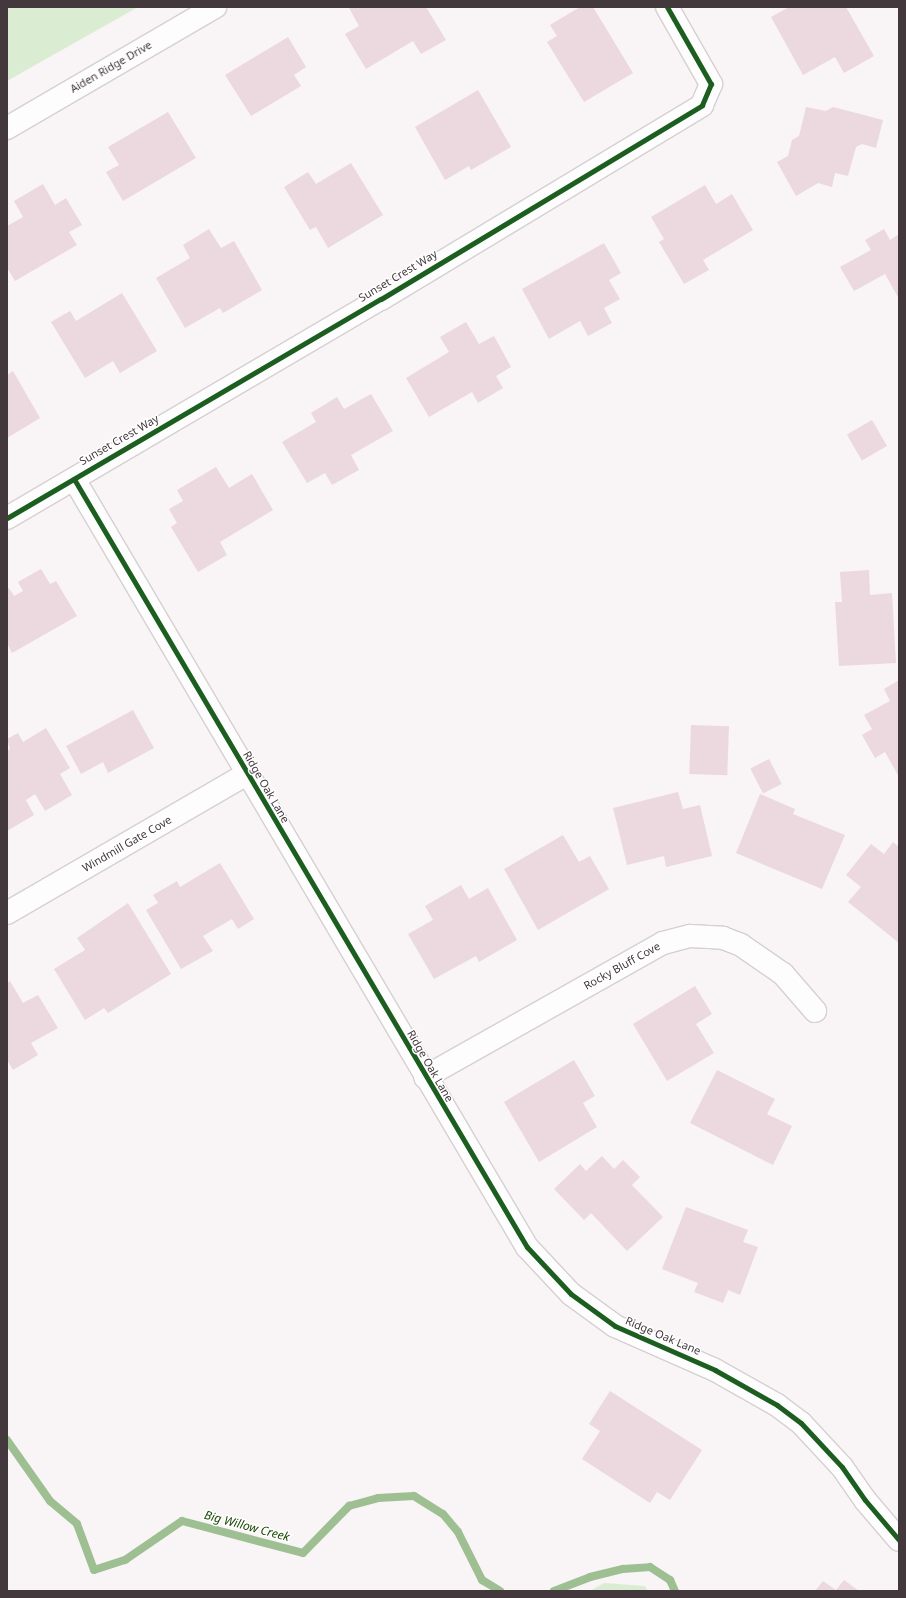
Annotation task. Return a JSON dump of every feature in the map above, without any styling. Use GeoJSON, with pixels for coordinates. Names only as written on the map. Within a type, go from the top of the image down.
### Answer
{"type":"FeatureCollection","features":[{"type":"Feature","properties":{"kind":"street","name":"Aiden Ridge Drive"},"geometry":{"type":"LineString","coordinates":[[7,128],[215,7]]}},
{"type":"Feature","properties":{"kind":"street","name":"Sunset Crest Way"},"geometry":{"type":"LineString","coordinates":[[7,518],[381,299],[702,105],[711,84],[667,7]]}},
{"type":"Feature","properties":{"kind":"street","name":"Ridge Oak Lane"},"geometry":{"type":"LineString","coordinates":[[74,479],[510,1221],[527,1247],[570,1294],[615,1326],[715,1370],[777,1405],[823,1444],[899,1540]]}},
{"type":"Feature","properties":{"kind":"street","name":"Windmill Gate Cove"},"geometry":{"type":"LineString","coordinates":[[7,913],[247,774]]}},
{"type":"Feature","properties":{"kind":"street","name":"Rocky Bluff Cove"},"geometry":{"type":"LineString","coordinates":[[425,1076],[663,943],[690,936],[722,938],[741,945],[783,974],[815,1011]]}},
{"type":"Feature","properties":{"kind":"green space"},"geometry":{"type":"Polygon","coordinates":[[[7,7],[138,7],[7,81],[7,7]]]}},
{"type":"Feature","properties":{"kind":"green space"},"geometry":{"type":"Polygon","coordinates":[[[604,1583],[645,1586],[648,1591],[590,1591],[604,1583]]]}},
{"type":"Feature","properties":{"kind":"building"},"geometry":{"type":"Polygon","coordinates":[[[426,7],[446,40],[421,54],[413,41],[366,69],[345,34],[359,26],[349,8],[426,7]]]}},
{"type":"Feature","properties":{"kind":"building"},"geometry":{"type":"Polygon","coordinates":[[[580,7],[593,7],[633,73],[584,102],[547,42],[557,36],[550,25],[580,7]]]}},
{"type":"Feature","properties":{"kind":"building"},"geometry":{"type":"Polygon","coordinates":[[[789,7],[846,7],[874,56],[844,73],[835,57],[803,75],[771,17],[789,7]]]}},
{"type":"Feature","properties":{"kind":"building"},"geometry":{"type":"Polygon","coordinates":[[[288,37],[306,67],[294,75],[301,86],[251,116],[225,75],[288,37]]]}},
{"type":"Feature","properties":{"kind":"building"},"geometry":{"type":"Polygon","coordinates":[[[478,90],[511,147],[471,170],[469,166],[445,180],[415,127],[478,90]]]}},
{"type":"Feature","properties":{"kind":"building"},"geometry":{"type":"Polygon","coordinates":[[[806,107],[826,111],[833,107],[883,120],[876,148],[862,144],[856,147],[848,176],[835,173],[832,187],[818,183],[796,196],[777,162],[788,156],[792,140],[799,136],[806,107]]]}},
{"type":"Feature","properties":{"kind":"building"},"geometry":{"type":"Polygon","coordinates":[[[168,112],[196,158],[123,201],[106,172],[119,165],[108,147],[168,112]]]}},
{"type":"Feature","properties":{"kind":"building"},"geometry":{"type":"Polygon","coordinates":[[[351,163],[383,215],[328,248],[316,227],[310,230],[284,187],[308,172],[316,184],[351,163]]]}},
{"type":"Feature","properties":{"kind":"building"},"geometry":{"type":"Polygon","coordinates":[[[43,184],[55,205],[66,198],[82,225],[69,232],[77,245],[15,281],[7,268],[7,226],[23,217],[14,201],[43,184]]]}},
{"type":"Feature","properties":{"kind":"building"},"geometry":{"type":"Polygon","coordinates":[[[705,185],[716,204],[732,194],[753,230],[703,260],[709,270],[684,284],[659,242],[664,239],[651,217],[705,185]]]}},
{"type":"Feature","properties":{"kind":"building"},"geometry":{"type":"Polygon","coordinates":[[[209,229],[221,248],[234,241],[262,290],[223,313],[220,308],[185,328],[156,278],[190,258],[183,245],[209,229]]]}},
{"type":"Feature","properties":{"kind":"building"},"geometry":{"type":"Polygon","coordinates":[[[884,229],[890,240],[899,234],[899,299],[885,274],[854,291],[840,267],[871,250],[865,240],[884,229]]]}},
{"type":"Feature","properties":{"kind":"building"},"geometry":{"type":"Polygon","coordinates":[[[604,243],[621,273],[609,280],[620,299],[604,308],[612,323],[588,336],[580,321],[549,339],[522,289],[604,243]]]}},
{"type":"Feature","properties":{"kind":"building"},"geometry":{"type":"Polygon","coordinates":[[[122,293],[157,351],[120,373],[113,361],[85,378],[51,322],[70,311],[76,321],[122,293]]]}},
{"type":"Feature","properties":{"kind":"building"},"geometry":{"type":"Polygon","coordinates":[[[466,322],[479,344],[494,336],[511,367],[496,376],[503,388],[478,403],[472,392],[429,417],[406,378],[449,352],[440,337],[466,322]]]}},
{"type":"Feature","properties":{"kind":"building"},"geometry":{"type":"Polygon","coordinates":[[[13,371],[40,418],[7,438],[7,375],[13,371]]]}},
{"type":"Feature","properties":{"kind":"building"},"geometry":{"type":"Polygon","coordinates":[[[371,394],[393,431],[351,455],[359,470],[332,485],[325,473],[307,483],[282,442],[316,422],[311,413],[337,397],[344,409],[371,394]]]}},
{"type":"Feature","properties":{"kind":"building"},"geometry":{"type":"Polygon","coordinates":[[[872,420],[887,446],[862,460],[847,434],[872,420]]]}},
{"type":"Feature","properties":{"kind":"building"},"geometry":{"type":"Polygon","coordinates":[[[216,467],[229,488],[252,474],[273,510],[220,542],[227,555],[198,572],[171,527],[177,523],[169,509],[183,501],[177,490],[216,467]]]}},
{"type":"Feature","properties":{"kind":"building"},"geometry":{"type":"Polygon","coordinates":[[[41,569],[50,584],[56,581],[77,616],[12,653],[7,643],[7,589],[9,588],[14,596],[23,591],[18,582],[41,569]]]}},
{"type":"Feature","properties":{"kind":"building"},"geometry":{"type":"Polygon","coordinates":[[[869,570],[870,595],[892,593],[896,663],[839,666],[835,602],[842,602],[840,572],[869,570]]]}},
{"type":"Feature","properties":{"kind":"building"},"geometry":{"type":"Polygon","coordinates":[[[899,680],[899,777],[885,752],[875,758],[862,735],[872,729],[864,715],[890,701],[884,689],[899,680]]]}},
{"type":"Feature","properties":{"kind":"building"},"geometry":{"type":"Polygon","coordinates":[[[133,710],[154,748],[108,773],[103,762],[81,774],[66,746],[133,710]]]}},
{"type":"Feature","properties":{"kind":"building"},"geometry":{"type":"Polygon","coordinates":[[[691,725],[729,726],[727,775],[689,774],[691,725]]]}},
{"type":"Feature","properties":{"kind":"building"},"geometry":{"type":"Polygon","coordinates":[[[46,728],[70,768],[60,774],[72,795],[45,811],[35,794],[26,800],[34,815],[7,831],[7,751],[10,749],[7,739],[18,733],[23,742],[46,728]]]}},
{"type":"Feature","properties":{"kind":"building"},"geometry":{"type":"Polygon","coordinates":[[[769,759],[782,784],[763,793],[750,769],[769,759]]]}},
{"type":"Feature","properties":{"kind":"building"},"geometry":{"type":"Polygon","coordinates":[[[678,792],[683,809],[700,805],[712,856],[666,867],[664,856],[627,865],[613,808],[678,792]]]}},
{"type":"Feature","properties":{"kind":"building"},"geometry":{"type":"Polygon","coordinates":[[[760,794],[795,809],[793,814],[845,835],[822,889],[736,853],[760,794]]]}},
{"type":"Feature","properties":{"kind":"building"},"geometry":{"type":"Polygon","coordinates":[[[563,835],[579,862],[590,856],[609,889],[538,930],[504,869],[563,835]]]}},
{"type":"Feature","properties":{"kind":"building"},"geometry":{"type":"Polygon","coordinates":[[[893,842],[899,847],[899,943],[848,902],[861,887],[846,875],[871,844],[884,854],[893,842]]]}},
{"type":"Feature","properties":{"kind":"building"},"geometry":{"type":"Polygon","coordinates":[[[220,863],[254,919],[238,929],[232,919],[203,936],[213,951],[181,969],[146,910],[158,903],[153,895],[177,881],[180,887],[220,863]]]}},
{"type":"Feature","properties":{"kind":"building"},"geometry":{"type":"Polygon","coordinates":[[[461,885],[469,899],[488,888],[517,940],[479,962],[476,956],[434,979],[408,934],[433,920],[425,906],[461,885]]]}},
{"type":"Feature","properties":{"kind":"building"},"geometry":{"type":"Polygon","coordinates":[[[128,903],[171,974],[108,1013],[104,1008],[85,1020],[54,969],[85,950],[77,938],[128,903]]]}},
{"type":"Feature","properties":{"kind":"building"},"geometry":{"type":"Polygon","coordinates":[[[10,981],[23,1003],[38,995],[58,1028],[31,1043],[38,1055],[13,1070],[7,1060],[7,983],[10,981]]]}},
{"type":"Feature","properties":{"kind":"building"},"geometry":{"type":"Polygon","coordinates":[[[695,986],[712,1014],[696,1024],[714,1053],[667,1081],[633,1024],[695,986]]]}},
{"type":"Feature","properties":{"kind":"building"},"geometry":{"type":"Polygon","coordinates":[[[574,1060],[595,1096],[583,1103],[597,1127],[539,1162],[504,1102],[574,1060]]]}},
{"type":"Feature","properties":{"kind":"building"},"geometry":{"type":"Polygon","coordinates":[[[717,1070],[775,1099],[767,1114],[792,1126],[773,1165],[690,1123],[717,1070]]]}},
{"type":"Feature","properties":{"kind":"building"},"geometry":{"type":"Polygon","coordinates":[[[602,1156],[614,1169],[623,1160],[640,1177],[632,1185],[663,1217],[627,1251],[591,1213],[584,1220],[554,1189],[580,1164],[586,1171],[602,1156]]]}},
{"type":"Feature","properties":{"kind":"building"},"geometry":{"type":"Polygon","coordinates":[[[686,1207],[748,1230],[743,1242],[758,1247],[740,1295],[728,1290],[723,1303],[694,1292],[698,1283],[662,1269],[686,1207]]]}},
{"type":"Feature","properties":{"kind":"building"},"geometry":{"type":"Polygon","coordinates":[[[610,1391],[702,1450],[670,1500],[657,1492],[650,1503],[582,1459],[600,1431],[589,1424],[610,1391]]]}},
{"type":"Feature","properties":{"kind":"building"},"geometry":{"type":"Polygon","coordinates":[[[844,1580],[859,1591],[815,1591],[823,1581],[836,1590],[844,1580]]]}},
{"type":"Feature","properties":{"kind":"waterway","name":"Big Willow Creek"},"geometry":{"type":"LineString","coordinates":[[7,1440],[50,1501],[77,1524],[94,1570],[125,1560],[182,1521],[303,1553],[349,1506],[378,1498],[414,1496],[443,1514],[458,1532],[482,1580],[500,1591]]}},
{"type":"Feature","properties":{"kind":"waterway","name":"Big Willow Creek"},"geometry":{"type":"LineString","coordinates":[[554,1591],[590,1577],[623,1569],[650,1567],[670,1580],[675,1591]]}},
{"type":"Feature","properties":{"kind":"cycle path"},"geometry":{"type":"LineString","coordinates":[[7,518],[381,299],[702,105],[711,84],[667,7]]}},
{"type":"Feature","properties":{"kind":"cycle path"},"geometry":{"type":"LineString","coordinates":[[74,479],[527,1247],[571,1294],[615,1326],[715,1370],[777,1405],[801,1423],[842,1467],[865,1500],[899,1540]]}}]}
